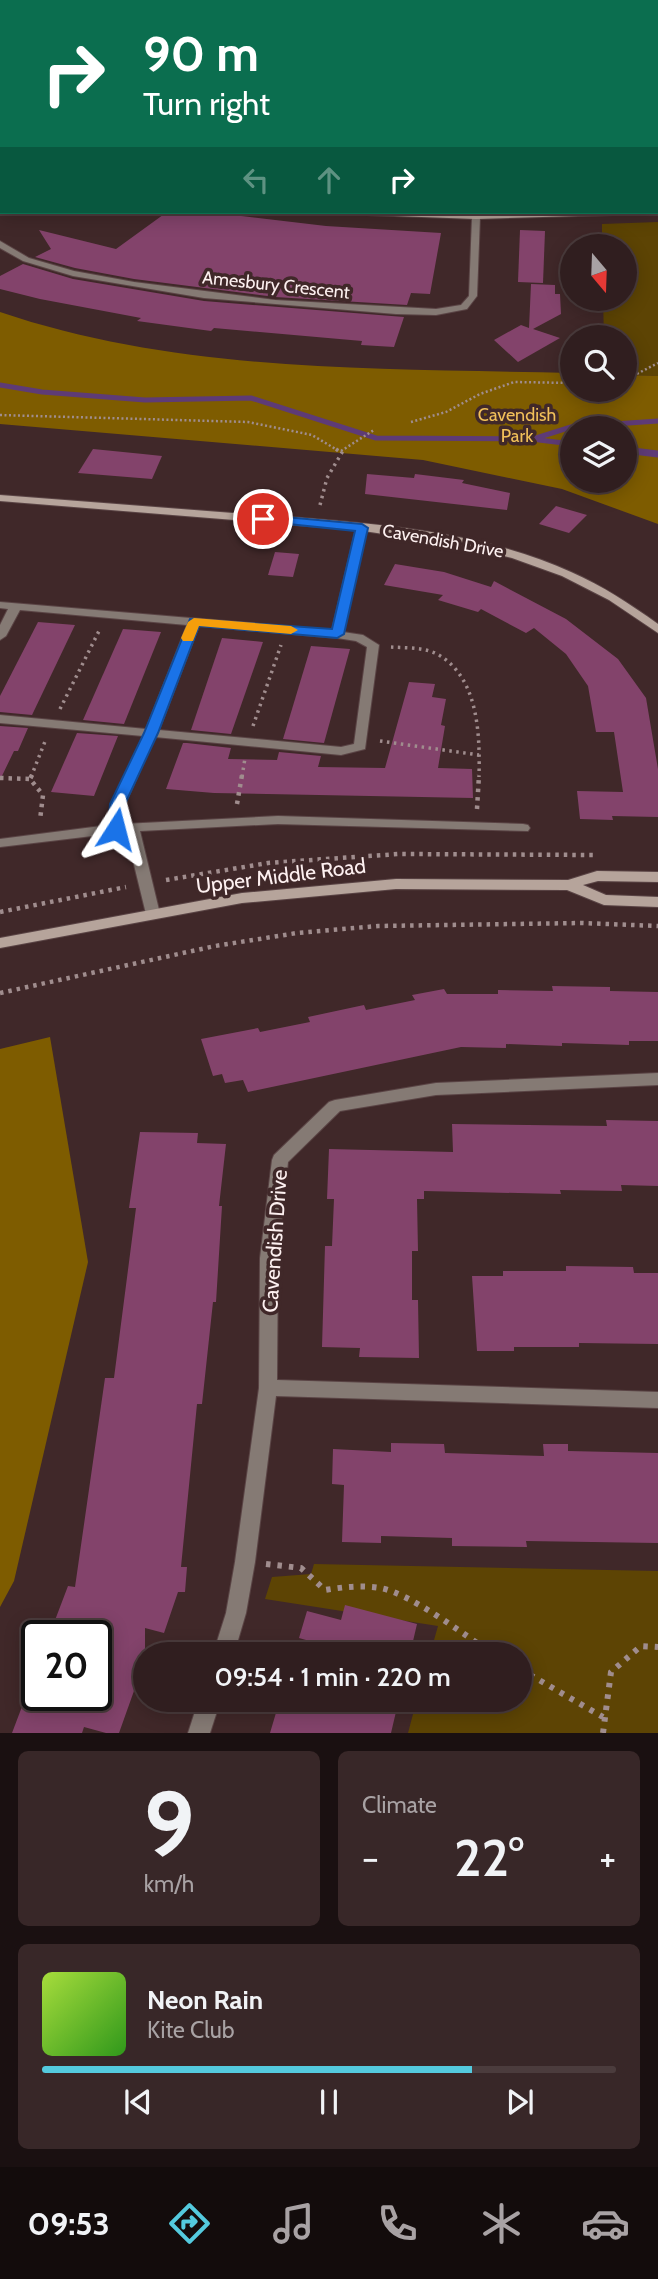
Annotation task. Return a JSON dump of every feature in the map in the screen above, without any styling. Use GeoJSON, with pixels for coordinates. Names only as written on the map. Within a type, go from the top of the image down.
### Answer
{"type":"FeatureCollection","features":[{"type":"Feature","properties":{"kind":"street"},"geometry":{"type":"LineString","coordinates":[[394,214],[476,217],[579,214]]}},
{"type":"Feature","properties":{"kind":"street","name":"Amesbury Crescent"},"geometry":{"type":"LineString","coordinates":[[0,244],[6,251],[29,263],[134,284],[271,303],[435,312],[464,307],[473,296],[476,217]]}},
{"type":"Feature","properties":{"kind":"street","name":"Cavendish Drive"},"geometry":{"type":"LineString","coordinates":[[0,498],[316,523],[442,537],[533,559],[602,589],[658,629]]}},
{"type":"Feature","properties":{"kind":"street"},"geometry":{"type":"LineString","coordinates":[[337,634],[362,528]]}},
{"type":"Feature","properties":{"kind":"street"},"geometry":{"type":"LineString","coordinates":[[0,605],[337,634],[359,638],[373,645],[360,746],[341,751],[0,719]]}},
{"type":"Feature","properties":{"kind":"street"},"geometry":{"type":"LineString","coordinates":[[0,636],[16,606]]}},
{"type":"Feature","properties":{"kind":"street"},"geometry":{"type":"LineString","coordinates":[[116,829],[118,804],[151,733],[194,622]]}},
{"type":"Feature","properties":{"kind":"street"},"geometry":{"type":"LineString","coordinates":[[0,843],[132,827],[278,820],[523,828]]}},
{"type":"Feature","properties":{"kind":"street"},"geometry":{"type":"LineString","coordinates":[[132,827],[153,914]]}},
{"type":"Feature","properties":{"kind":"street","name":"Upper Middle Road"},"geometry":{"type":"LineString","coordinates":[[0,943],[242,898],[396,884],[569,885],[597,876],[658,877]]}},
{"type":"Feature","properties":{"kind":"street","name":"Upper Middle Road"},"geometry":{"type":"LineString","coordinates":[[569,885],[604,900],[658,902]]}},
{"type":"Feature","properties":{"kind":"street","name":"Cavendish Drive"},"geometry":{"type":"LineString","coordinates":[[227,1642],[236,1612],[245,1562],[268,1388],[269,1258],[280,1160],[335,1106],[436,1089],[658,1079]]}},
{"type":"Feature","properties":{"kind":"street"},"geometry":{"type":"LineString","coordinates":[[268,1388],[658,1400]]}},
{"type":"Feature","properties":{"kind":"street"},"geometry":{"type":"LineString","coordinates":[[199,1733],[206,1712]]}},
{"type":"Feature","properties":{"kind":"path"},"geometry":{"type":"LineString","coordinates":[[637,374],[658,363]]}},
{"type":"Feature","properties":{"kind":"path"},"geometry":{"type":"LineString","coordinates":[[411,422],[446,412],[480,394],[514,382],[560,383]]}},
{"type":"Feature","properties":{"kind":"path"},"geometry":{"type":"LineString","coordinates":[[0,415],[248,422],[312,435],[340,452]]}},
{"type":"Feature","properties":{"kind":"path"},"geometry":{"type":"LineString","coordinates":[[316,523],[327,478],[340,452],[374,430]]}},
{"type":"Feature","properties":{"kind":"path"},"geometry":{"type":"LineString","coordinates":[[373,645],[419,649],[437,654],[458,672],[474,699],[479,755],[476,827]]}},
{"type":"Feature","properties":{"kind":"path"},"geometry":{"type":"LineString","coordinates":[[361,738],[479,755]]}},
{"type":"Feature","properties":{"kind":"path"},"geometry":{"type":"LineString","coordinates":[[0,778],[13,776],[30,779]]}},
{"type":"Feature","properties":{"kind":"path"},"geometry":{"type":"LineString","coordinates":[[0,993],[215,946],[297,933],[379,926],[582,923],[658,926]]}},
{"type":"Feature","properties":{"kind":"path"},"geometry":{"type":"LineString","coordinates":[[245,1562],[301,1568],[325,1590],[344,1587],[381,1588],[402,1596],[474,1642]]}},
{"type":"Feature","properties":{"kind":"path"},"geometry":{"type":"LineString","coordinates":[[603,1733],[611,1672],[641,1646],[658,1647]]}},
{"type":"Feature","properties":{"kind":"path"},"geometry":{"type":"LineString","coordinates":[[532,1676],[603,1717]]}},
{"type":"Feature","properties":{"kind":"shaded area"},"geometry":{"type":"Polygon","coordinates":[[[658,222],[658,376],[637,375],[637,325],[604,325],[603,312],[637,312],[637,234],[602,234],[602,224],[658,222]]]}},
{"type":"Feature","properties":{"kind":"shaded area"},"geometry":{"type":"Polygon","coordinates":[[[314,1564],[658,1571],[658,1733],[408,1733],[414,1712],[532,1712],[532,1642],[433,1642],[438,1626],[265,1599],[272,1577],[311,1574],[314,1564]]]}},
{"type":"Feature","properties":{"kind":"green space","name":"Cavendish Park"},"geometry":{"type":"Polygon","coordinates":[[[0,312],[69,332],[140,347],[211,357],[356,368],[560,373],[560,402],[637,402],[637,375],[658,376],[658,524],[573,493],[637,493],[637,416],[560,416],[560,489],[423,460],[0,424],[0,312]]]}},
{"type":"Feature","properties":{"kind":"green space"},"geometry":{"type":"Polygon","coordinates":[[[50,1037],[88,1262],[14,1581],[0,1607],[0,1049],[50,1037]]]}},
{"type":"Feature","properties":{"kind":"building"},"geometry":{"type":"Polygon","coordinates":[[[164,214],[225,214],[326,226],[441,233],[430,294],[411,293],[407,305],[275,297],[134,279],[35,257],[51,249],[39,230],[116,249],[164,214]]]}},
{"type":"Feature","properties":{"kind":"building"},"geometry":{"type":"Polygon","coordinates":[[[520,230],[545,231],[543,283],[518,282],[520,230]]]}},
{"type":"Feature","properties":{"kind":"building"},"geometry":{"type":"Polygon","coordinates":[[[23,264],[73,279],[204,301],[404,317],[394,347],[361,345],[362,341],[214,328],[211,331],[137,321],[141,318],[0,289],[0,276],[23,264]]]}},
{"type":"Feature","properties":{"kind":"building"},"geometry":{"type":"Polygon","coordinates":[[[531,284],[555,285],[555,294],[560,294],[561,314],[533,329],[560,338],[518,362],[494,340],[521,325],[529,328],[531,284]]]}},
{"type":"Feature","properties":{"kind":"building"},"geometry":{"type":"Polygon","coordinates":[[[93,449],[162,456],[152,479],[78,473],[93,449]]]}},
{"type":"Feature","properties":{"kind":"building"},"geometry":{"type":"Polygon","coordinates":[[[367,474],[414,478],[415,474],[464,480],[462,483],[510,493],[507,510],[365,494],[367,474]]]}},
{"type":"Feature","properties":{"kind":"building"},"geometry":{"type":"Polygon","coordinates":[[[556,506],[587,515],[569,533],[539,524],[556,506]]]}},
{"type":"Feature","properties":{"kind":"building"},"geometry":{"type":"Polygon","coordinates":[[[275,552],[299,554],[293,577],[268,575],[275,552]]]}},
{"type":"Feature","properties":{"kind":"building"},"geometry":{"type":"Polygon","coordinates":[[[395,564],[444,572],[491,587],[494,581],[566,619],[618,659],[646,698],[658,769],[658,817],[612,816],[613,820],[580,819],[577,791],[623,792],[614,732],[596,732],[588,686],[566,654],[534,628],[526,633],[481,609],[478,612],[438,600],[443,595],[384,585],[395,564]]]}},
{"type":"Feature","properties":{"kind":"building"},"geometry":{"type":"Polygon","coordinates":[[[38,622],[75,625],[32,715],[0,712],[0,696],[38,622]]]}},
{"type":"Feature","properties":{"kind":"building"},"geometry":{"type":"Polygon","coordinates":[[[123,629],[161,632],[124,724],[83,720],[123,629]]]}},
{"type":"Feature","properties":{"kind":"building"},"geometry":{"type":"Polygon","coordinates":[[[222,638],[263,642],[231,734],[191,730],[222,638]]]}},
{"type":"Feature","properties":{"kind":"building"},"geometry":{"type":"Polygon","coordinates":[[[311,646],[350,649],[324,743],[283,739],[311,646]]]}},
{"type":"Feature","properties":{"kind":"building"},"geometry":{"type":"Polygon","coordinates":[[[409,682],[435,684],[432,697],[446,699],[441,725],[445,726],[438,768],[472,769],[473,798],[214,793],[166,789],[183,743],[231,748],[228,759],[277,760],[279,752],[321,756],[318,767],[385,768],[409,682]]]}},
{"type":"Feature","properties":{"kind":"building"},"geometry":{"type":"Polygon","coordinates":[[[0,726],[28,728],[0,780],[0,726]]]}},
{"type":"Feature","properties":{"kind":"building"},"geometry":{"type":"Polygon","coordinates":[[[77,733],[118,736],[94,796],[51,792],[77,733]]]}},
{"type":"Feature","properties":{"kind":"building"},"geometry":{"type":"Polygon","coordinates":[[[552,986],[610,987],[610,991],[658,992],[658,1041],[629,1041],[629,1045],[562,1043],[562,1046],[506,1044],[506,1048],[461,1047],[248,1092],[243,1080],[225,1083],[222,1074],[213,1076],[201,1039],[258,1028],[260,1032],[310,1022],[308,1017],[364,1005],[366,1010],[415,1000],[412,995],[444,989],[447,994],[498,994],[498,990],[553,991],[552,986]]]}},
{"type":"Feature","properties":{"kind":"building"},"geometry":{"type":"Polygon","coordinates":[[[606,1120],[658,1121],[658,1186],[621,1185],[622,1191],[560,1190],[561,1194],[424,1191],[424,1199],[417,1199],[418,1251],[412,1251],[412,1300],[418,1300],[419,1358],[359,1357],[360,1348],[322,1347],[325,1246],[332,1246],[334,1199],[327,1199],[329,1149],[453,1152],[452,1124],[607,1126],[606,1120]]]}},
{"type":"Feature","properties":{"kind":"building"},"geometry":{"type":"Polygon","coordinates":[[[140,1132],[198,1133],[197,1143],[226,1144],[219,1206],[222,1206],[216,1302],[213,1302],[202,1404],[197,1404],[181,1567],[187,1567],[185,1592],[178,1592],[164,1633],[145,1628],[145,1642],[133,1642],[133,1694],[119,1733],[106,1733],[84,1727],[82,1733],[12,1733],[21,1709],[112,1711],[112,1620],[55,1620],[68,1586],[75,1587],[105,1378],[114,1378],[136,1208],[129,1208],[140,1132]]]}},
{"type":"Feature","properties":{"kind":"building"},"geometry":{"type":"Polygon","coordinates":[[[566,1266],[633,1267],[634,1273],[658,1273],[658,1344],[579,1343],[579,1347],[514,1347],[514,1351],[477,1351],[472,1276],[503,1276],[503,1271],[566,1271],[566,1266]]]}},
{"type":"Feature","properties":{"kind":"building"},"geometry":{"type":"Polygon","coordinates":[[[391,1443],[444,1444],[445,1453],[544,1456],[543,1444],[568,1444],[568,1451],[658,1453],[658,1543],[526,1541],[527,1547],[452,1546],[452,1538],[381,1536],[381,1543],[342,1542],[344,1485],[332,1484],[333,1449],[391,1452],[391,1443]]]}},
{"type":"Feature","properties":{"kind":"building"},"geometry":{"type":"Polygon","coordinates":[[[345,1605],[417,1624],[413,1642],[305,1642],[299,1638],[307,1611],[341,1620],[345,1605]]]}},
{"type":"Feature","properties":{"kind":"building"},"geometry":{"type":"Polygon","coordinates":[[[276,1712],[396,1712],[391,1733],[270,1733],[276,1712]]]}},
{"type":"Feature","properties":{"kind":"waterway"},"geometry":{"type":"LineString","coordinates":[[0,385],[42,392],[145,400],[251,398],[376,438],[533,439],[571,427],[658,421]]}},
{"type":"Feature","properties":{"kind":"waterway"},"geometry":{"type":"LineString","coordinates":[[539,440],[560,443]]}},
{"type":"Feature","properties":{"kind":"waterway"},"geometry":{"type":"LineString","coordinates":[[637,451],[658,454]]}},
{"type":"Feature","properties":{"kind":"slow traffic"},"geometry":{"type":"LineString","coordinates":[[188,638],[194,622],[291,630]]}},
{"type":"Feature","properties":{"kind":"route"},"geometry":{"type":"LineString","coordinates":[[116,829],[118,804],[151,733],[194,622],[337,634],[362,528],[263,519]]}}]}
